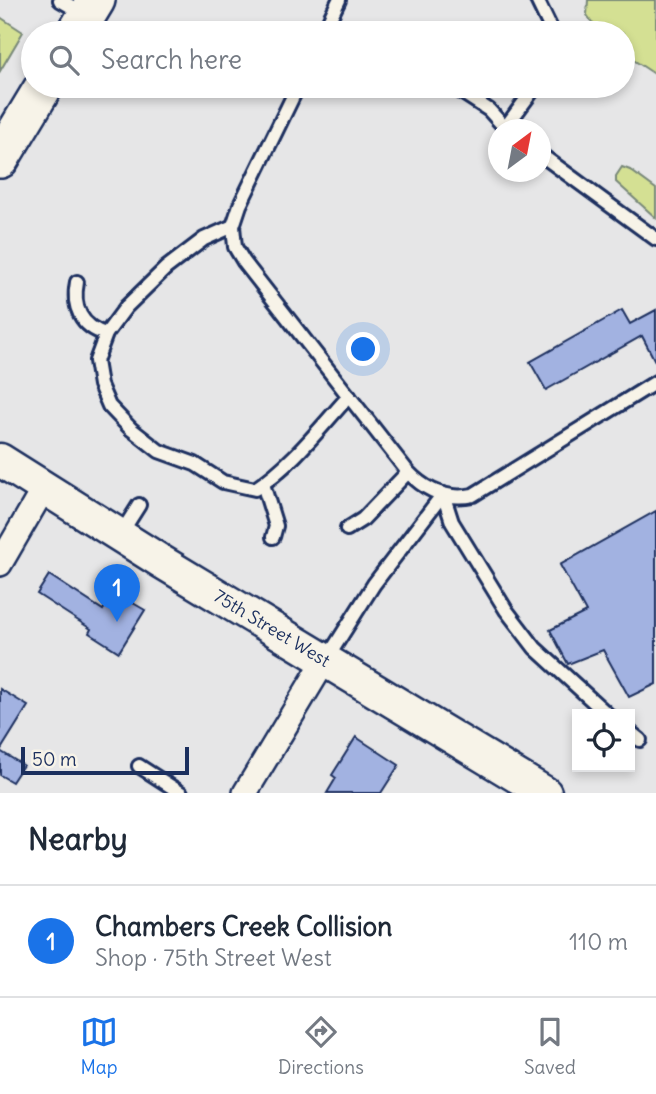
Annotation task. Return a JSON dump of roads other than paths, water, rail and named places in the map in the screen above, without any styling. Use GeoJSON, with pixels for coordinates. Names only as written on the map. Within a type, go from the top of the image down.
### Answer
{"type":"FeatureCollection","features":[{"type":"Feature","properties":{"kind":"main road"},"geometry":{"type":"LineString","coordinates":[[0,159],[37,98]]}},
{"type":"Feature","properties":{"kind":"street","name":"75th Street West"},"geometry":{"type":"LineString","coordinates":[[0,460],[120,536],[545,793]]}},
{"type":"Feature","properties":{"kind":"street"},"geometry":{"type":"LineString","coordinates":[[0,564],[44,488]]}},
{"type":"Feature","properties":{"kind":"street"},"geometry":{"type":"LineString","coordinates":[[245,793],[326,660]]}},
{"type":"Feature","properties":{"kind":"lane"},"geometry":{"type":"LineString","coordinates":[[329,21],[339,0]]}},
{"type":"Feature","properties":{"kind":"lane"},"geometry":{"type":"LineString","coordinates":[[537,0],[547,21]]}},
{"type":"Feature","properties":{"kind":"lane"},"geometry":{"type":"LineString","coordinates":[[292,98],[240,205],[233,226],[235,247],[408,472],[424,488],[461,497],[473,495],[656,382]]}},
{"type":"Feature","properties":{"kind":"lane"},"geometry":{"type":"LineString","coordinates":[[470,98],[497,119]]}},
{"type":"Feature","properties":{"kind":"lane"},"geometry":{"type":"LineString","coordinates":[[513,119],[528,98]]}},
{"type":"Feature","properties":{"kind":"lane"},"geometry":{"type":"LineString","coordinates":[[551,161],[656,239]]}},
{"type":"Feature","properties":{"kind":"lane"},"geometry":{"type":"LineString","coordinates":[[233,226],[204,239],[166,268],[126,307],[106,334],[96,360],[100,385],[108,406],[159,451],[195,464],[223,482],[255,489],[298,452],[349,396]]}},
{"type":"Feature","properties":{"kind":"lane"},"geometry":{"type":"LineString","coordinates":[[77,282],[74,296],[76,308],[93,330],[106,334]]}},
{"type":"Feature","properties":{"kind":"lane"},"geometry":{"type":"LineString","coordinates":[[347,529],[363,519],[408,472]]}},
{"type":"Feature","properties":{"kind":"lane"},"geometry":{"type":"LineString","coordinates":[[263,484],[276,526],[273,537]]}},
{"type":"Feature","properties":{"kind":"lane"},"geometry":{"type":"LineString","coordinates":[[326,660],[374,584],[443,494]]}},
{"type":"Feature","properties":{"kind":"lane"},"geometry":{"type":"LineString","coordinates":[[443,494],[452,522],[506,610],[535,648],[602,709]]}},
{"type":"Feature","properties":{"kind":"lane"},"geometry":{"type":"LineString","coordinates":[[120,536],[139,505]]}},
{"type":"Feature","properties":{"kind":"lane"},"geometry":{"type":"LineString","coordinates":[[139,766],[181,793]]}},
{"type":"Feature","properties":{"kind":"place","name":"Chambers Creek Collision"},"geometry":{"type":"Point","coordinates":[117,622]}}]}
